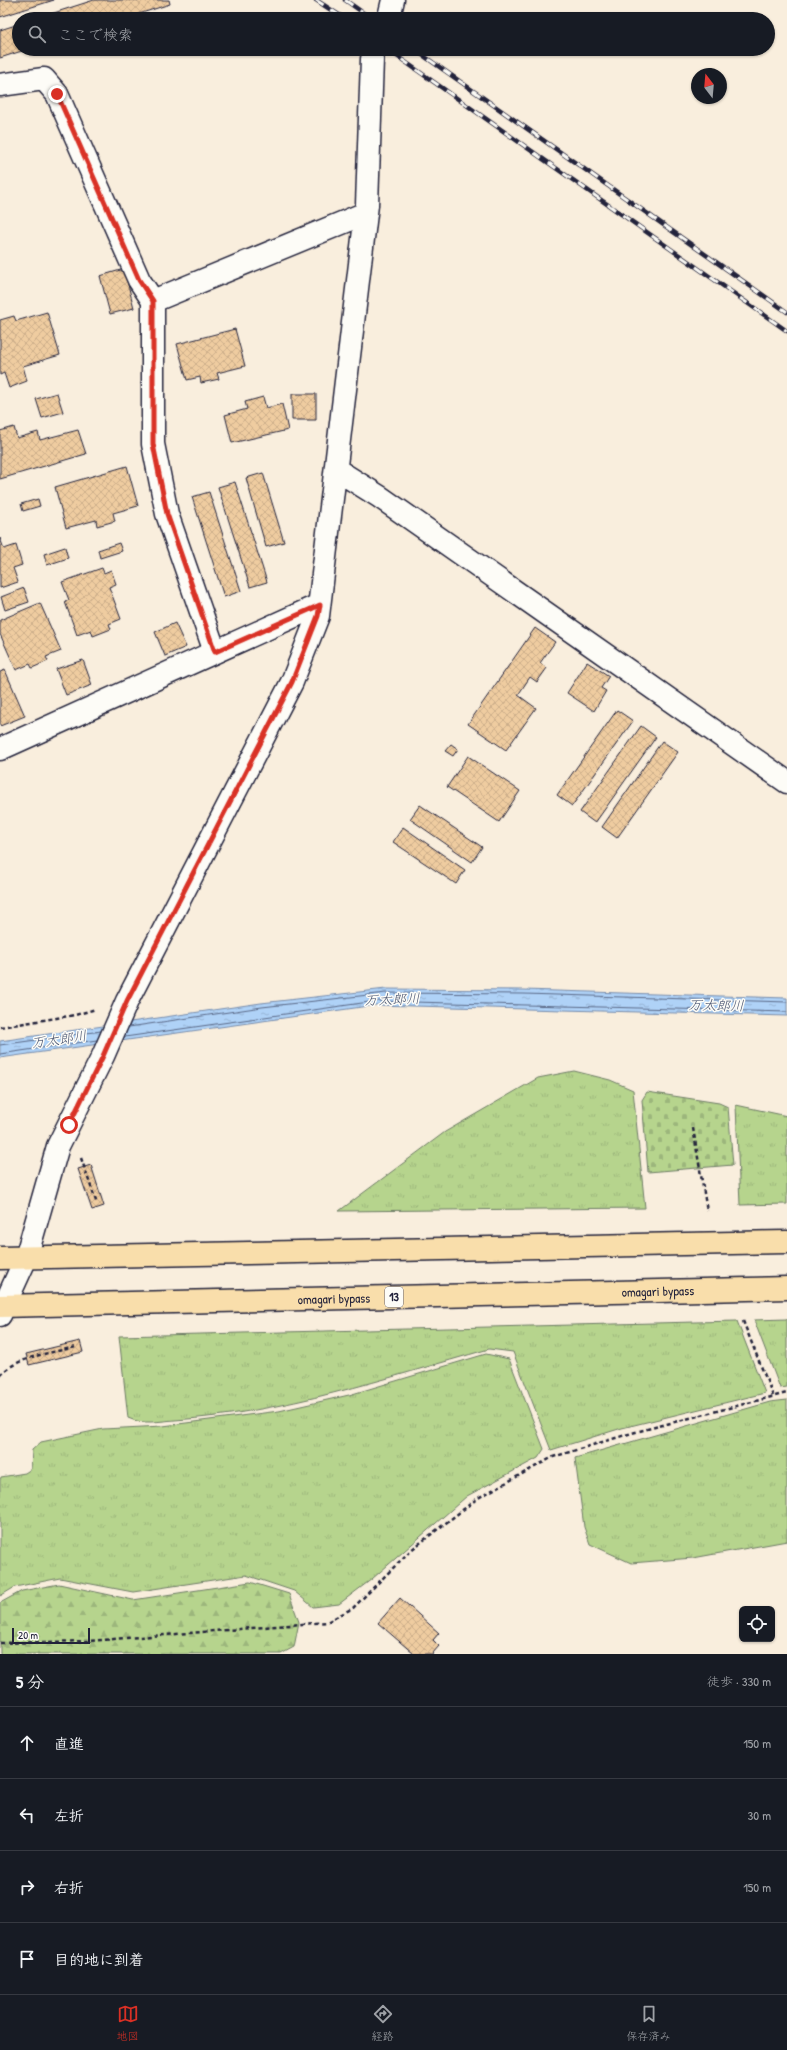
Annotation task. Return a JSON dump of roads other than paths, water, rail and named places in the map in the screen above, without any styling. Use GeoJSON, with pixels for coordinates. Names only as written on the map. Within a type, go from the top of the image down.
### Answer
{"type":"FeatureCollection","features":[{"type":"Feature","properties":{"kind":"highway"},"geometry":{"type":"LineString","coordinates":[[0,1258],[787,1242]]}},
{"type":"Feature","properties":{"kind":"highway","name":"omagari bypass"},"geometry":{"type":"LineString","coordinates":[[1,1309],[787,1288]]}},
{"type":"Feature","properties":{"kind":"street"},"geometry":{"type":"LineString","coordinates":[[1,1309],[26,1258],[58,1146],[103,1056],[126,1002],[292,682],[318,616],[337,470],[366,213],[372,59]]}},
{"type":"Feature","properties":{"kind":"street"},"geometry":{"type":"LineString","coordinates":[[0,85],[44,79],[57,94],[139,280],[153,301],[153,444],[167,514],[215,652]]}},
{"type":"Feature","properties":{"kind":"street"},"geometry":{"type":"LineString","coordinates":[[153,301],[366,213]]}},
{"type":"Feature","properties":{"kind":"street"},"geometry":{"type":"LineString","coordinates":[[337,470],[380,497],[787,782]]}},
{"type":"Feature","properties":{"kind":"street"},"geometry":{"type":"LineString","coordinates":[[0,749],[320,605]]}},
{"type":"Feature","properties":{"kind":"water","name":"万太郎川"},"geometry":{"type":"Polygon","coordinates":[[[386,989],[524,990],[787,998],[787,1016],[376,1005],[0,1058],[0,1041],[261,1003],[386,989]]]}},
{"type":"Feature","properties":{"kind":"railway"},"geometry":{"type":"LineString","coordinates":[[316,0],[334,12]]}},
{"type":"Feature","properties":{"kind":"railway"},"geometry":{"type":"LineString","coordinates":[[345,0],[362,12]]}},
{"type":"Feature","properties":{"kind":"railway"},"geometry":{"type":"LineString","coordinates":[[397,56],[787,331]]}},
{"type":"Feature","properties":{"kind":"railway"},"geometry":{"type":"LineString","coordinates":[[424,56],[787,312]]}}]}
